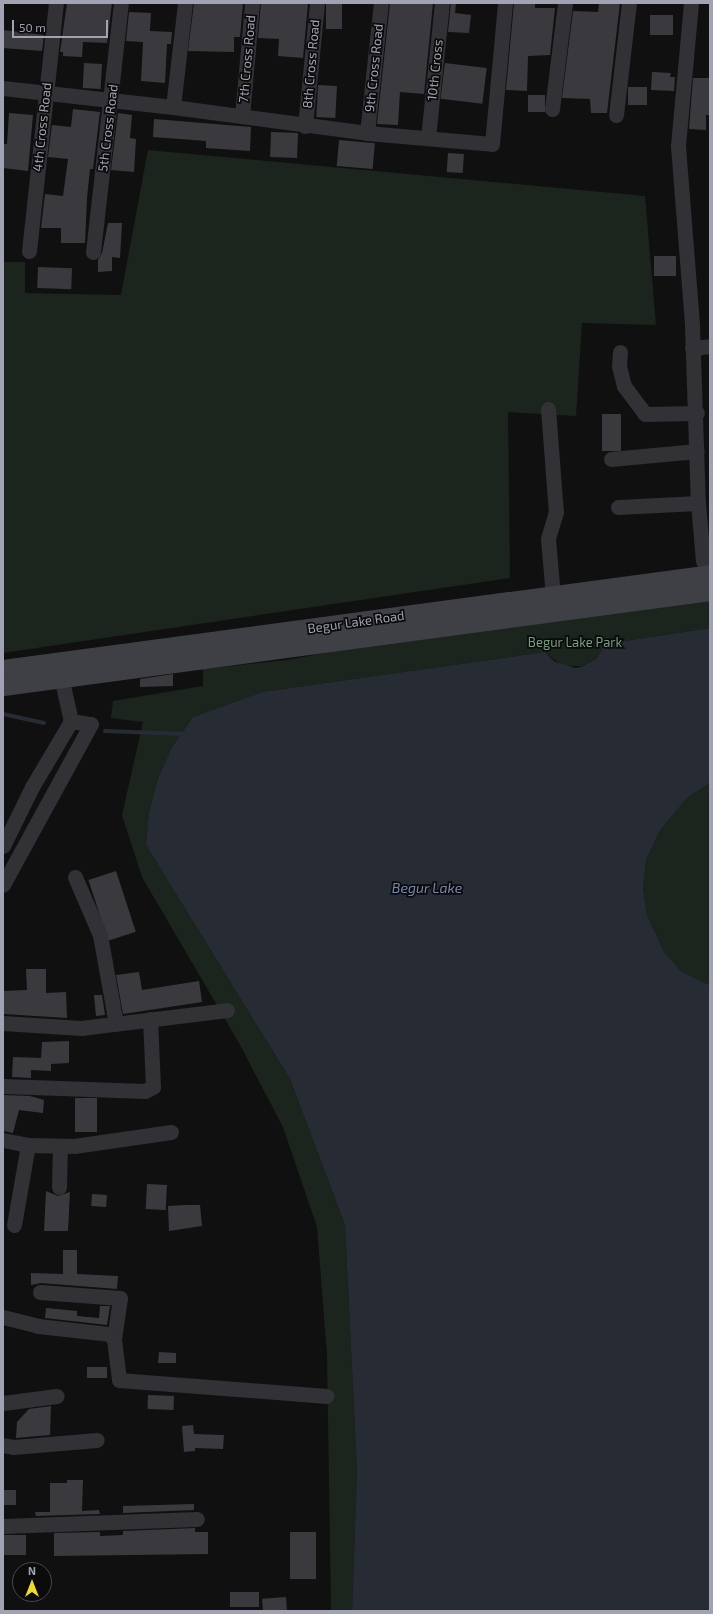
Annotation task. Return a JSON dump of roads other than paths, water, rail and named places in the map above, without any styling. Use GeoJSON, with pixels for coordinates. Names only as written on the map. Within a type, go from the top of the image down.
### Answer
{"type":"FeatureCollection","features":[{"type":"Feature","properties":{"kind":"main road","name":"Begur Lake Road"},"geometry":{"type":"LineString","coordinates":[[330,633],[553,596],[706,568]]}},
{"type":"Feature","properties":{"kind":"main road","name":"Begur Lake Road"},"geometry":{"type":"LineString","coordinates":[[3,670],[99,664],[330,633],[710,590]]}},
{"type":"Feature","properties":{"kind":"main road","name":"Begur Lake Road"},"geometry":{"type":"LineString","coordinates":[[3,685],[61,677],[99,664]]}},
{"type":"Feature","properties":{"kind":"street","name":"4th Cross Road"},"geometry":{"type":"LineString","coordinates":[[29,251],[56,3]]}},
{"type":"Feature","properties":{"kind":"street","name":"5th Cross Road"},"geometry":{"type":"LineString","coordinates":[[93,252],[121,3]]}},
{"type":"Feature","properties":{"kind":"street"},"geometry":{"type":"LineString","coordinates":[[173,106],[185,3]]}},
{"type":"Feature","properties":{"kind":"street","name":"7th Cross Road"},"geometry":{"type":"LineString","coordinates":[[242,116],[252,3]]}},
{"type":"Feature","properties":{"kind":"street","name":"8th Cross Road"},"geometry":{"type":"LineString","coordinates":[[305,126],[317,3]]}},
{"type":"Feature","properties":{"kind":"street","name":"9th Cross Road"},"geometry":{"type":"LineString","coordinates":[[367,133],[381,3]]}},
{"type":"Feature","properties":{"kind":"street","name":"10th Cross"},"geometry":{"type":"LineString","coordinates":[[428,138],[442,3]]}},
{"type":"Feature","properties":{"kind":"street"},"geometry":{"type":"LineString","coordinates":[[3,88],[173,106],[305,126],[492,144],[505,3]]}},
{"type":"Feature","properties":{"kind":"street"},"geometry":{"type":"LineString","coordinates":[[552,109],[565,3]]}},
{"type":"Feature","properties":{"kind":"street"},"geometry":{"type":"LineString","coordinates":[[616,115],[629,3]]}},
{"type":"Feature","properties":{"kind":"street"},"geometry":{"type":"LineString","coordinates":[[691,3],[678,146],[697,412],[698,503],[706,568]]}},
{"type":"Feature","properties":{"kind":"street"},"geometry":{"type":"LineString","coordinates":[[692,348],[710,346]]}},
{"type":"Feature","properties":{"kind":"street"},"geometry":{"type":"LineString","coordinates":[[620,352],[620,366],[624,386],[645,414],[697,412]]}},
{"type":"Feature","properties":{"kind":"street"},"geometry":{"type":"LineString","coordinates":[[548,409],[556,512],[548,539],[553,596]]}},
{"type":"Feature","properties":{"kind":"street"},"geometry":{"type":"LineString","coordinates":[[611,459],[697,451]]}},
{"type":"Feature","properties":{"kind":"street"},"geometry":{"type":"LineString","coordinates":[[618,507],[698,503]]}},
{"type":"Feature","properties":{"kind":"street"},"geometry":{"type":"LineString","coordinates":[[3,846],[32,787],[71,721],[61,677]]}},
{"type":"Feature","properties":{"kind":"street"},"geometry":{"type":"LineString","coordinates":[[3,885],[90,724],[71,721]]}},
{"type":"Feature","properties":{"kind":"street"},"geometry":{"type":"LineString","coordinates":[[75,876],[100,935],[116,1024]]}},
{"type":"Feature","properties":{"kind":"street"},"geometry":{"type":"LineString","coordinates":[[3,1023],[81,1028],[227,1010]]}},
{"type":"Feature","properties":{"kind":"street"},"geometry":{"type":"LineString","coordinates":[[3,1086],[144,1091],[154,1087],[150,1020]]}},
{"type":"Feature","properties":{"kind":"street"},"geometry":{"type":"LineString","coordinates":[[3,1140],[28,1145],[60,1146],[98,1144],[171,1132]]}},
{"type":"Feature","properties":{"kind":"street"},"geometry":{"type":"LineString","coordinates":[[14,1225],[28,1145]]}},
{"type":"Feature","properties":{"kind":"street"},"geometry":{"type":"LineString","coordinates":[[59,1187],[60,1146]]}},
{"type":"Feature","properties":{"kind":"street"},"geometry":{"type":"LineString","coordinates":[[40,1292],[120,1298],[114,1339],[119,1380],[326,1396]]}},
{"type":"Feature","properties":{"kind":"street"},"geometry":{"type":"LineString","coordinates":[[3,1317],[38,1326],[109,1334],[114,1339]]}},
{"type":"Feature","properties":{"kind":"street"},"geometry":{"type":"LineString","coordinates":[[3,1403],[57,1396]]}},
{"type":"Feature","properties":{"kind":"street"},"geometry":{"type":"LineString","coordinates":[[3,1445],[13,1447],[97,1440]]}},
{"type":"Feature","properties":{"kind":"street"},"geometry":{"type":"LineString","coordinates":[[3,1526],[197,1519]]}},
{"type":"Feature","properties":{"kind":"water","name":"Begur Lake"},"geometry":{"type":"Polygon","coordinates":[[[710,628],[710,783],[687,798],[659,832],[646,861],[643,888],[647,915],[664,952],[682,972],[710,985],[710,1611],[352,1611],[357,1471],[345,1225],[290,1079],[146,845],[149,812],[157,781],[172,747],[193,717],[262,692],[545,652],[555,662],[576,668],[584,666],[597,658],[605,644],[710,628]]]}},
{"type":"Feature","properties":{"kind":"waterway"},"geometry":{"type":"LineString","coordinates":[[3,714],[44,723]]}},
{"type":"Feature","properties":{"kind":"waterway"},"geometry":{"type":"LineString","coordinates":[[105,731],[185,734]]}},
{"type":"Feature","properties":{"kind":"park label","name":"Begur Lake Park"},"geometry":{"type":"Point","coordinates":[575,642]}}]}
